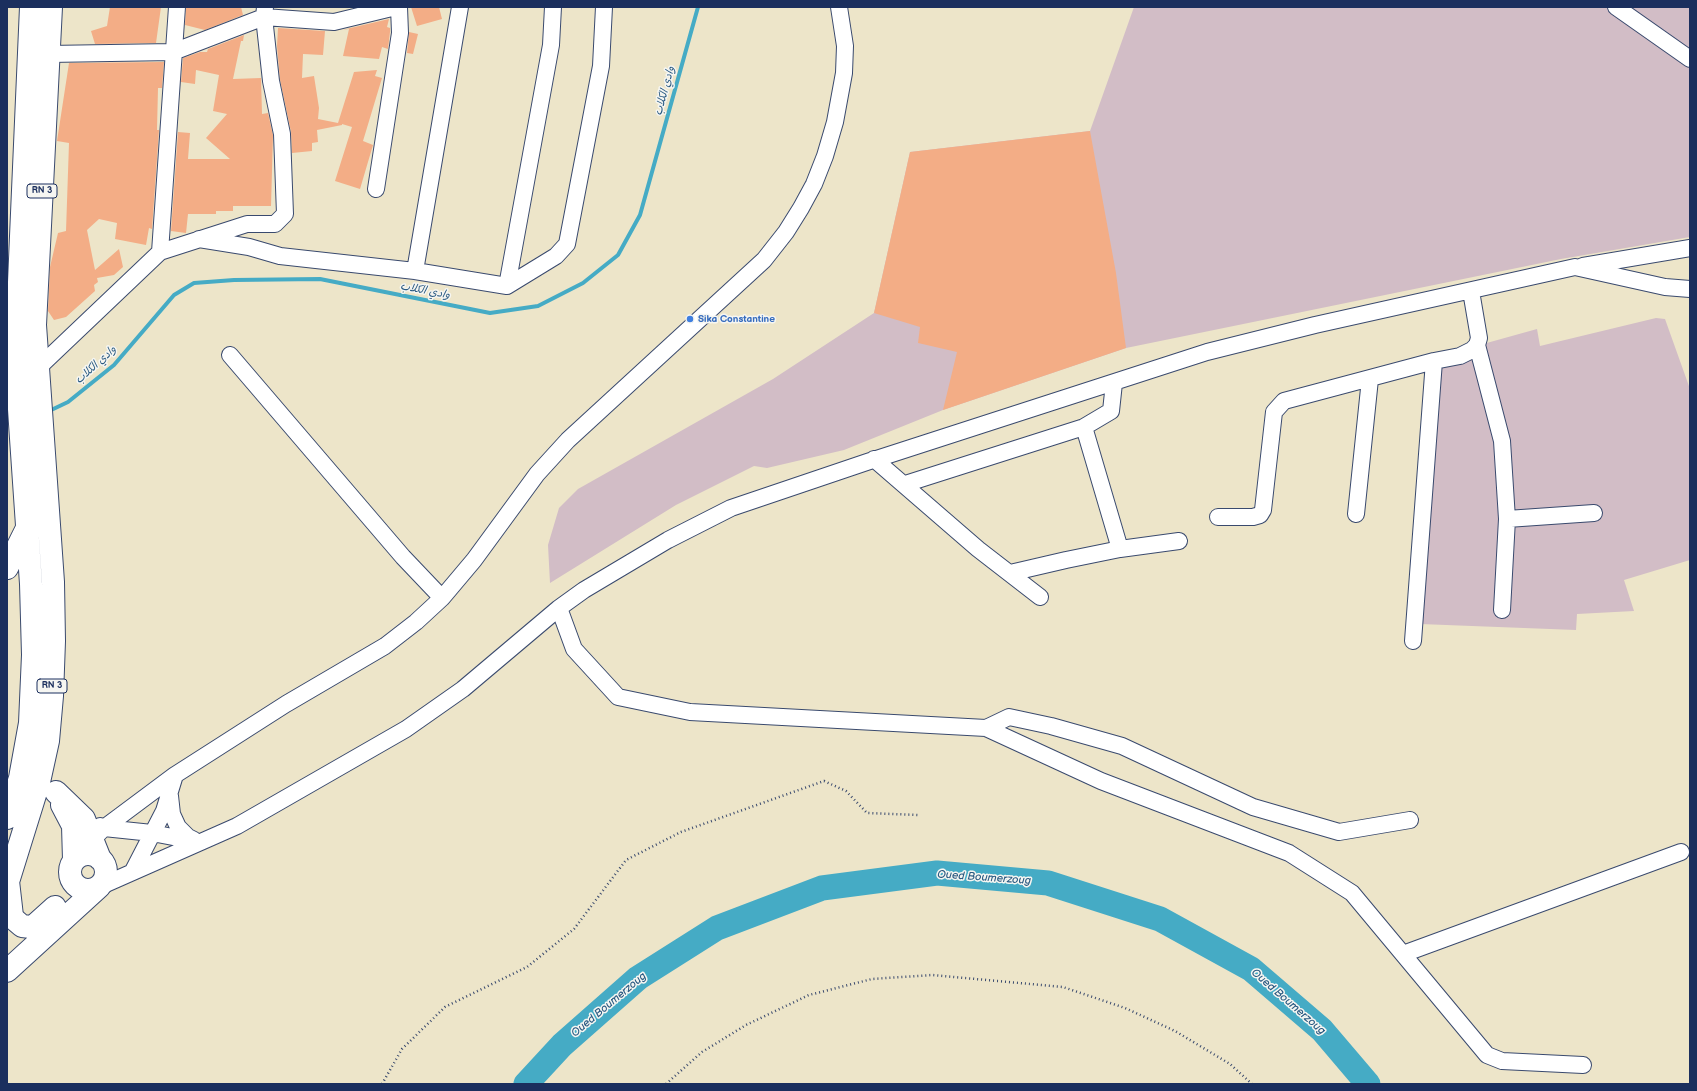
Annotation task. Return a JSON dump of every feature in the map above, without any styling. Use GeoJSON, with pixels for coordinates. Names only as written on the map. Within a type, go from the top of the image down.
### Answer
{"type":"FeatureCollection","features":[{"type":"Feature","properties":{"kind":"highway","name":"RN 3"},"geometry":{"type":"LineString","coordinates":[[7,818],[20,778],[30,723],[33,655],[31,584],[26,530],[17,380],[17,328],[31,7]]}},
{"type":"Feature","properties":{"kind":"highway","name":"RN 3"},"geometry":{"type":"LineString","coordinates":[[8,883],[38,788],[48,741],[52,696],[54,641],[53,582],[35,325],[50,7]]}},
{"type":"Feature","properties":{"kind":"highway"},"geometry":{"type":"LineString","coordinates":[[7,568],[26,530]]}},
{"type":"Feature","properties":{"kind":"highway"},"geometry":{"type":"LineString","coordinates":[[7,971],[99,887],[105,876],[99,842],[84,818],[56,792],[73,826],[74,860],[69,871],[72,882],[76,887],[88,891],[99,887]]}},
{"type":"Feature","properties":{"kind":"highway"},"geometry":{"type":"LineString","coordinates":[[74,860],[78,857],[90,854],[99,842]]}},
{"type":"Feature","properties":{"kind":"highway"},"geometry":{"type":"LineString","coordinates":[[8,883],[12,916],[18,923],[26,927],[31,927],[39,922],[76,887]]}},
{"type":"Feature","properties":{"kind":"street"},"geometry":{"type":"LineString","coordinates":[[160,252],[177,7]]}},
{"type":"Feature","properties":{"kind":"street"},"geometry":{"type":"LineString","coordinates":[[48,54],[173,52],[264,12],[334,22],[398,7],[400,32],[376,189]]}},
{"type":"Feature","properties":{"kind":"street"},"geometry":{"type":"LineString","coordinates":[[415,271],[460,7]]}},
{"type":"Feature","properties":{"kind":"street"},"geometry":{"type":"LineString","coordinates":[[506,286],[551,45],[553,7]]}},
{"type":"Feature","properties":{"kind":"street"},"geometry":{"type":"LineString","coordinates":[[199,239],[249,247],[280,256],[415,271],[506,286],[556,256],[567,244],[601,66],[604,7]]}},
{"type":"Feature","properties":{"kind":"street"},"geometry":{"type":"LineString","coordinates":[[99,842],[175,776],[286,704],[384,646],[416,622],[442,598],[474,560],[537,474],[568,440],[764,260],[786,232],[814,184],[825,156],[835,122],[844,74],[845,46],[839,7]]}},
{"type":"Feature","properties":{"kind":"street"},"geometry":{"type":"LineString","coordinates":[[1616,7],[1690,60]]}},
{"type":"Feature","properties":{"kind":"street"},"geometry":{"type":"LineString","coordinates":[[38,372],[160,252],[246,224],[275,224],[285,214],[282,134],[271,81],[264,12]]}},
{"type":"Feature","properties":{"kind":"street"},"geometry":{"type":"LineString","coordinates":[[99,887],[237,826],[406,729],[463,688],[559,608],[584,590],[668,540],[731,508],[874,459],[1207,352],[1315,325],[1575,267],[1690,248]]}},
{"type":"Feature","properties":{"kind":"street"},"geometry":{"type":"LineString","coordinates":[[1575,267],[1665,287],[1690,289]]}},
{"type":"Feature","properties":{"kind":"street"},"geometry":{"type":"LineString","coordinates":[[1471,291],[1478,327],[1478,345],[1502,441],[1507,518],[1502,610]]}},
{"type":"Feature","properties":{"kind":"street"},"geometry":{"type":"LineString","coordinates":[[1218,517],[1252,517],[1260,515],[1263,510],[1274,412],[1284,401],[1434,361],[1460,356],[1478,345]]}},
{"type":"Feature","properties":{"kind":"street"},"geometry":{"type":"LineString","coordinates":[[230,355],[403,557],[442,598]]}},
{"type":"Feature","properties":{"kind":"street"},"geometry":{"type":"LineString","coordinates":[[1413,641],[1434,361]]}},
{"type":"Feature","properties":{"kind":"street"},"geometry":{"type":"LineString","coordinates":[[1356,514],[1370,379]]}},
{"type":"Feature","properties":{"kind":"street"},"geometry":{"type":"LineString","coordinates":[[904,484],[1084,427],[1110,411],[1114,383]]}},
{"type":"Feature","properties":{"kind":"street"},"geometry":{"type":"LineString","coordinates":[[1084,427],[1120,549]]}},
{"type":"Feature","properties":{"kind":"street"},"geometry":{"type":"LineString","coordinates":[[874,459],[978,549],[1040,597]]}},
{"type":"Feature","properties":{"kind":"street"},"geometry":{"type":"LineString","coordinates":[[1507,518],[1594,513]]}},
{"type":"Feature","properties":{"kind":"street"},"geometry":{"type":"LineString","coordinates":[[1010,573],[1120,549],[1179,541]]}},
{"type":"Feature","properties":{"kind":"street"},"geometry":{"type":"LineString","coordinates":[[559,608],[574,649],[618,697],[690,712],[986,728],[1102,781],[1289,853],[1352,893],[1487,1055],[1502,1061],[1582,1065]]}},
{"type":"Feature","properties":{"kind":"street"},"geometry":{"type":"LineString","coordinates":[[986,728],[1009,716],[1122,746],[1253,807],[1339,832],[1410,820]]}},
{"type":"Feature","properties":{"kind":"street"},"geometry":{"type":"LineString","coordinates":[[133,871],[164,811],[175,776]]}},
{"type":"Feature","properties":{"kind":"street"},"geometry":{"type":"LineString","coordinates":[[169,794],[172,814],[178,827],[188,838],[199,842]]}},
{"type":"Feature","properties":{"kind":"street"},"geometry":{"type":"LineString","coordinates":[[99,842],[152,834],[199,842]]}},
{"type":"Feature","properties":{"kind":"street"},"geometry":{"type":"LineString","coordinates":[[1403,954],[1681,852]]}},
{"type":"Feature","properties":{"kind":"path"},"geometry":{"type":"LineString","coordinates":[[382,1084],[402,1049],[445,1007],[527,967],[574,929],[626,860],[681,832],[824,781],[846,791],[867,813],[918,815]]}},
{"type":"Feature","properties":{"kind":"path"},"geometry":{"type":"LineString","coordinates":[[666,1084],[708,1048],[746,1025],[809,995],[872,979],[932,975],[1062,987],[1125,1008],[1175,1031],[1230,1064],[1252,1084]]}},
{"type":"Feature","properties":{"kind":"shaded area"},"geometry":{"type":"Polygon","coordinates":[[[1134,7],[1690,7],[1690,237],[1561,259],[1126,348],[943,410],[844,450],[767,468],[754,466],[676,505],[550,583],[548,545],[559,508],[578,489],[773,379],[874,313],[910,152],[1090,131],[1134,7]]]}},
{"type":"Feature","properties":{"kind":"shaded area"},"geometry":{"type":"Polygon","coordinates":[[[1656,318],[1665,319],[1690,389],[1690,560],[1624,580],[1634,611],[1577,614],[1576,630],[1420,624],[1440,356],[1537,329],[1540,346],[1656,318]]]}},
{"type":"Feature","properties":{"kind":"building"},"geometry":{"type":"Polygon","coordinates":[[[110,7],[161,7],[156,43],[95,44],[91,31],[107,26],[110,7]]]}},
{"type":"Feature","properties":{"kind":"building"},"geometry":{"type":"Polygon","coordinates":[[[186,7],[241,7],[243,15],[205,30],[185,25],[186,7]]]}},
{"type":"Feature","properties":{"kind":"building"},"geometry":{"type":"Polygon","coordinates":[[[411,7],[439,7],[442,19],[417,26],[411,7]]]}},
{"type":"Feature","properties":{"kind":"building"},"geometry":{"type":"Polygon","coordinates":[[[389,19],[387,27],[390,28],[388,49],[382,47],[379,59],[343,56],[349,29],[342,30],[389,19]]]}},
{"type":"Feature","properties":{"kind":"building"},"geometry":{"type":"Polygon","coordinates":[[[278,28],[325,31],[323,55],[303,54],[302,78],[314,76],[319,108],[318,119],[338,123],[354,72],[377,70],[375,76],[382,78],[363,141],[373,145],[360,189],[335,181],[352,127],[342,124],[317,130],[318,142],[312,143],[312,151],[292,153],[291,132],[280,80],[277,46],[278,28]]]}},
{"type":"Feature","properties":{"kind":"building"},"geometry":{"type":"Polygon","coordinates":[[[409,32],[418,34],[413,54],[407,53],[409,32]]]}},
{"type":"Feature","properties":{"kind":"building"},"geometry":{"type":"Polygon","coordinates":[[[244,35],[243,41],[241,41],[233,79],[261,78],[262,114],[268,113],[273,135],[271,206],[233,206],[233,211],[216,211],[216,214],[188,214],[186,233],[171,231],[178,132],[190,133],[188,159],[230,159],[206,138],[227,114],[213,111],[219,75],[196,70],[195,84],[181,82],[183,58],[200,52],[207,52],[208,49],[244,35]]]}},
{"type":"Feature","properties":{"kind":"building"},"geometry":{"type":"Polygon","coordinates":[[[164,62],[162,88],[158,88],[157,130],[159,130],[152,229],[149,228],[146,245],[115,239],[117,223],[99,219],[87,230],[95,270],[119,249],[123,267],[114,275],[97,278],[98,282],[94,285],[95,291],[66,317],[54,320],[48,311],[50,267],[58,233],[66,231],[69,143],[57,141],[69,63],[164,62]]]}},
{"type":"Feature","properties":{"kind":"building"},"geometry":{"type":"Polygon","coordinates":[[[1090,131],[1116,273],[1126,348],[943,410],[957,352],[918,343],[920,327],[874,313],[910,152],[1090,131]]]}},
{"type":"Feature","properties":{"kind":"waterway","name":"وادي الكلاب"},"geometry":{"type":"LineString","coordinates":[[47,412],[68,402],[114,365],[174,295],[194,283],[234,280],[320,279],[490,313],[538,306],[583,283],[618,255],[640,215],[698,7]]}},
{"type":"Feature","properties":{"kind":"waterway","name":"Oued Boumerzoug"},"geometry":{"type":"LineString","coordinates":[[526,1084],[562,1045],[638,978],[717,928],[822,888],[937,873],[1048,883],[1160,919],[1251,969],[1322,1030],[1368,1084]]}},
{"type":"Feature","properties":{"kind":"place","name":"Sika Constantine"},"geometry":{"type":"Point","coordinates":[690,319]}}]}
